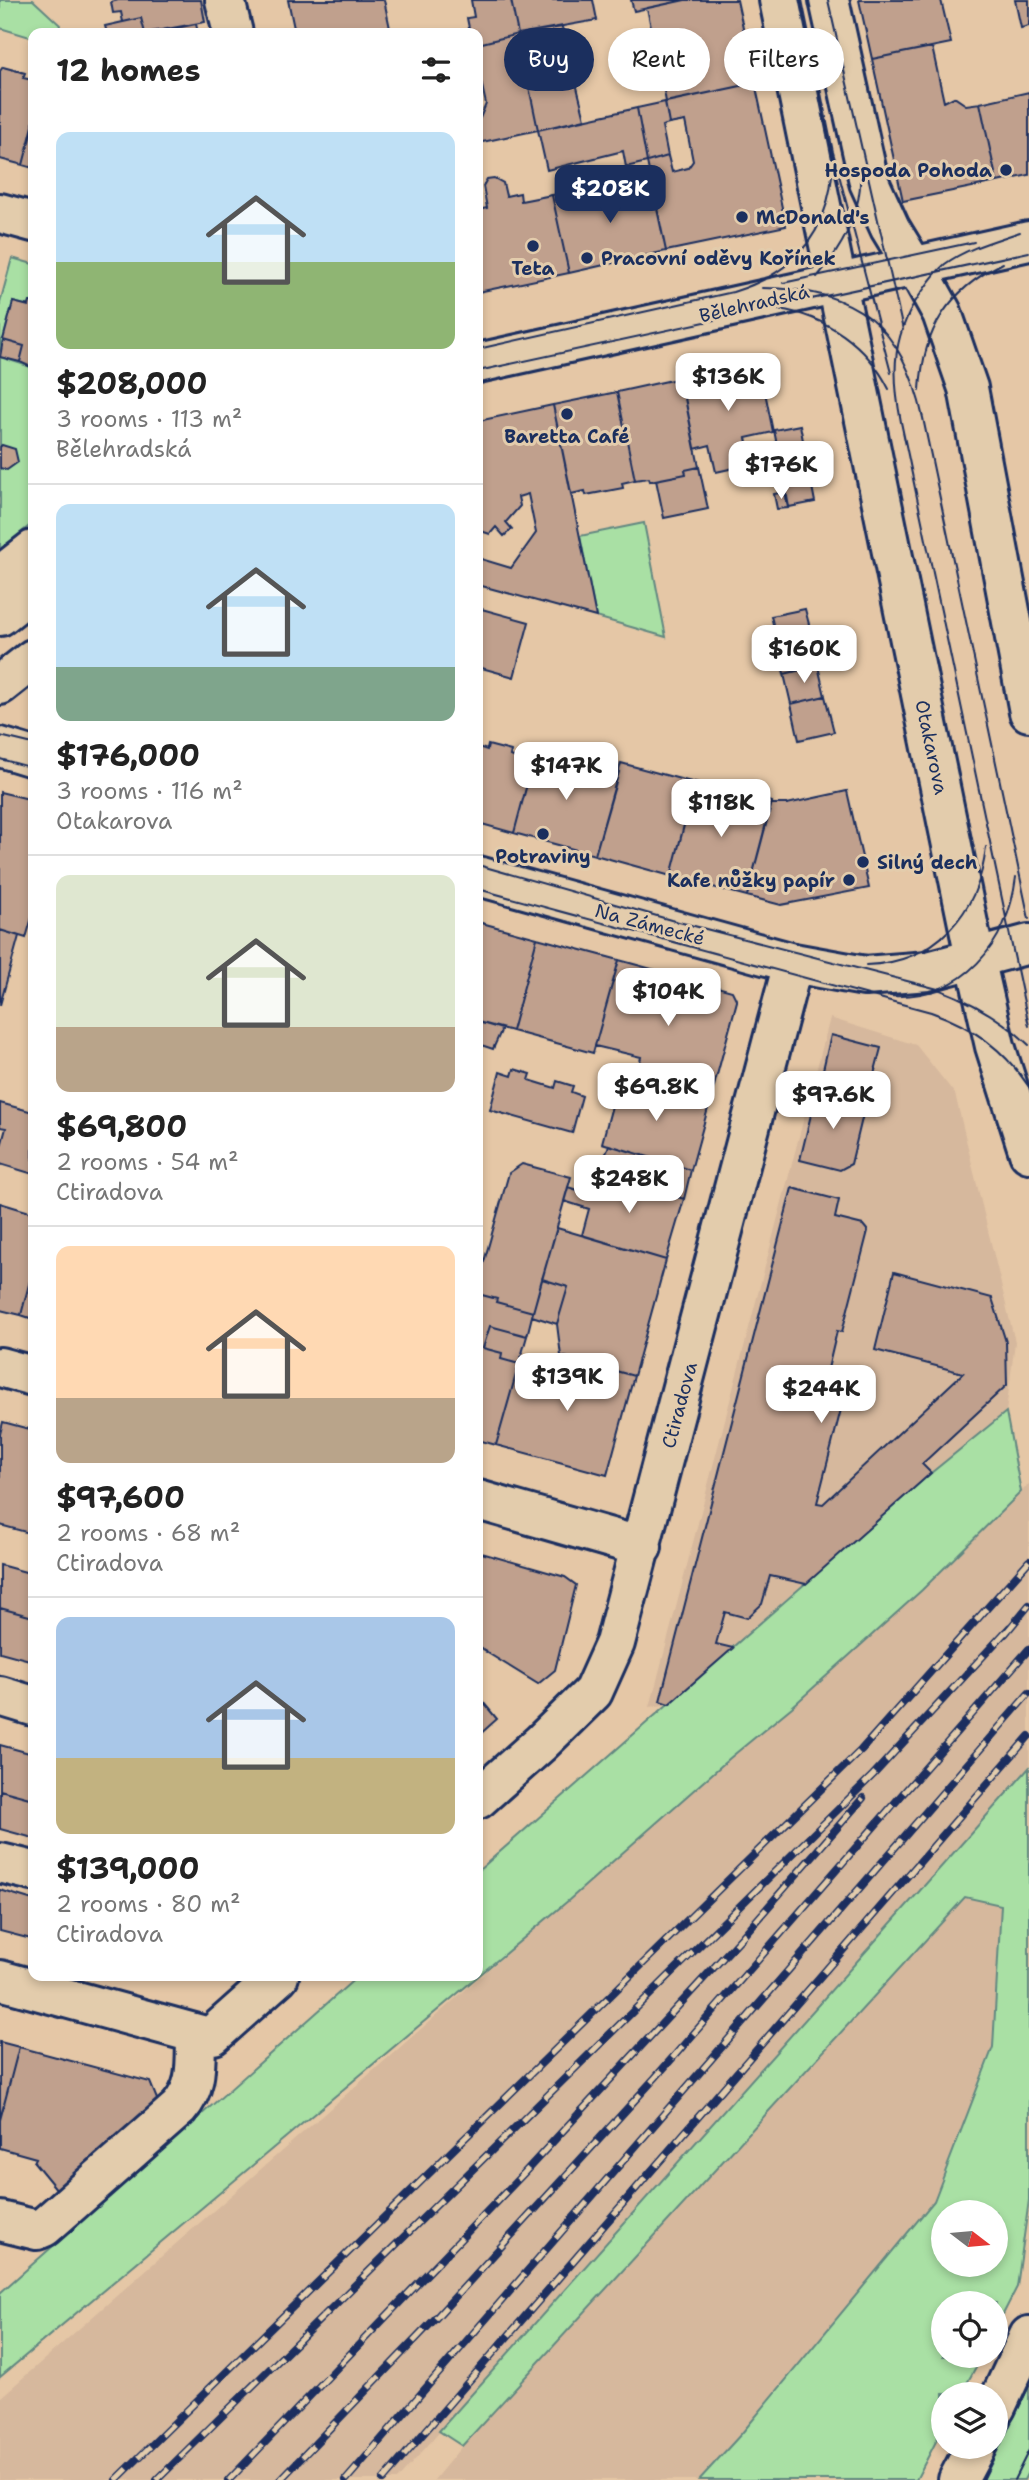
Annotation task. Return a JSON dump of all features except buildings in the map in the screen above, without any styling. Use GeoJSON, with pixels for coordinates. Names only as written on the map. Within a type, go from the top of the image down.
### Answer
{"type":"FeatureCollection","features":[{"type":"Feature","properties":{"kind":"street"},"geometry":{"type":"LineString","coordinates":[[225,0],[232,28]]}},
{"type":"Feature","properties":{"kind":"street","name":"Otakarova"},"geometry":{"type":"LineString","coordinates":[[779,0],[975,958],[995,1046],[1029,1153]]}},
{"type":"Feature","properties":{"kind":"street"},"geometry":{"type":"LineString","coordinates":[[829,0],[869,182],[890,228],[916,266],[942,313],[968,388],[1029,712]]}},
{"type":"Feature","properties":{"kind":"street"},"geometry":{"type":"LineString","coordinates":[[0,213],[28,221]]}},
{"type":"Feature","properties":{"kind":"street","name":"Bělehradská"},"geometry":{"type":"LineString","coordinates":[[483,362],[1029,241]]}},
{"type":"Feature","properties":{"kind":"street"},"geometry":{"type":"LineString","coordinates":[[0,576],[28,554]]}},
{"type":"Feature","properties":{"kind":"street"},"geometry":{"type":"LineString","coordinates":[[0,616],[28,594]]}},
{"type":"Feature","properties":{"kind":"street"},"geometry":{"type":"LineString","coordinates":[[0,642],[28,620]]}},
{"type":"Feature","properties":{"kind":"street"},"geometry":{"type":"LineString","coordinates":[[0,685],[28,663]]}},
{"type":"Feature","properties":{"kind":"street"},"geometry":{"type":"LineString","coordinates":[[0,747],[28,755]]}},
{"type":"Feature","properties":{"kind":"street","name":"Na Zámecké"},"geometry":{"type":"LineString","coordinates":[[483,877],[793,963],[865,976],[928,971],[1029,944]]}},
{"type":"Feature","properties":{"kind":"street","name":"Ctiradova"},"geometry":{"type":"LineString","coordinates":[[483,1794],[541,1744],[593,1692],[615,1643],[793,963]]}},
{"type":"Feature","properties":{"kind":"street"},"geometry":{"type":"LineString","coordinates":[[0,1367],[28,1375]]}},
{"type":"Feature","properties":{"kind":"street"},"geometry":{"type":"LineString","coordinates":[[483,1501],[642,1547]]}},
{"type":"Feature","properties":{"kind":"street"},"geometry":{"type":"LineString","coordinates":[[0,1696],[28,1704]]}},
{"type":"Feature","properties":{"kind":"street"},"geometry":{"type":"LineString","coordinates":[[0,1863],[28,1870]]}},
{"type":"Feature","properties":{"kind":"street"},"geometry":{"type":"LineString","coordinates":[[0,1980],[196,2034],[213,2035],[273,1981]]}},
{"type":"Feature","properties":{"kind":"street"},"geometry":{"type":"LineString","coordinates":[[0,2221],[37,2230],[44,2227],[179,2108],[189,2097],[195,2082],[196,2034]]}},
{"type":"Feature","properties":{"kind":"street"},"geometry":{"type":"LineString","coordinates":[[1008,2382],[1029,2336]]}},
{"type":"Feature","properties":{"kind":"street"},"geometry":{"type":"LineString","coordinates":[[958,2480],[968,2459]]}},
{"type":"Feature","properties":{"kind":"shaded area"},"geometry":{"type":"Polygon","coordinates":[[[830,1018],[916,1045],[955,1094],[1015,1342],[1006,1412],[931,1473],[670,1704],[650,1707],[830,1018]]]}},
{"type":"Feature","properties":{"kind":"shaded area"},"geometry":{"type":"Polygon","coordinates":[[[1029,1484],[1029,1768],[397,2480],[0,2480],[0,2398],[476,1981],[483,1981],[483,1975],[792,1707],[922,1590],[1029,1484]]]}},
{"type":"Feature","properties":{"kind":"shaded area"},"geometry":{"type":"Polygon","coordinates":[[[964,1897],[1001,1905],[993,2047],[934,2200],[931,2200],[931,2205],[742,2433],[699,2480],[434,2480],[462,2446],[964,1897]]]}},
{"type":"Feature","properties":{"kind":"green space"},"geometry":{"type":"Polygon","coordinates":[[[0,0],[33,0],[60,25],[59,28],[28,28],[28,36],[0,28],[0,0]]]}},
{"type":"Feature","properties":{"kind":"green space"},"geometry":{"type":"Polygon","coordinates":[[[12,258],[28,263],[28,306],[13,302],[0,351],[0,303],[12,258]]]}},
{"type":"Feature","properties":{"kind":"green space"},"geometry":{"type":"Polygon","coordinates":[[[0,357],[28,366],[28,527],[0,549],[0,357]]]}},
{"type":"Feature","properties":{"kind":"green space"},"geometry":{"type":"Polygon","coordinates":[[[644,523],[666,637],[596,617],[580,536],[644,523]]]}},
{"type":"Feature","properties":{"kind":"green space"},"geometry":{"type":"Polygon","coordinates":[[[1006,1412],[1021,1492],[922,1590],[792,1707],[483,1972],[483,1867],[931,1473],[1006,1412]]]}},
{"type":"Feature","properties":{"kind":"green space"},"geometry":{"type":"Polygon","coordinates":[[[1029,1768],[1029,2200],[1017,2287],[1008,2305],[1008,2291],[931,2291],[931,2368],[975,2368],[968,2382],[931,2382],[931,2451],[916,2480],[699,2480],[742,2433],[931,2205],[931,2277],[1008,2277],[1008,2200],[934,2200],[993,2047],[1001,1905],[965,1897],[462,2446],[439,2431],[1029,1768]]]}},
{"type":"Feature","properties":{"kind":"green space"},"geometry":{"type":"Polygon","coordinates":[[[352,1981],[472,1981],[0,2377],[0,2293],[352,1981]]]}},
{"type":"Feature","properties":{"kind":"green space"},"geometry":{"type":"Polygon","coordinates":[[[1029,2366],[1029,2470],[1024,2480],[973,2480],[984,2459],[1008,2459],[1008,2411],[1029,2366]]]}},
{"type":"Feature","properties":{"kind":"tram line"},"geometry":{"type":"LineString","coordinates":[[802,0],[833,152],[891,373]]}},
{"type":"Feature","properties":{"kind":"tram line"},"geometry":{"type":"LineString","coordinates":[[828,0],[903,330]]}},
{"type":"Feature","properties":{"kind":"tram line"},"geometry":{"type":"LineString","coordinates":[[483,348],[733,292],[757,283],[778,271],[809,241],[828,201],[833,152]]}},
{"type":"Feature","properties":{"kind":"tram line"},"geometry":{"type":"LineString","coordinates":[[817,277],[843,241],[855,214],[860,170]]}},
{"type":"Feature","properties":{"kind":"tram line"},"geometry":{"type":"LineString","coordinates":[[1020,232],[962,254],[936,273],[913,305],[906,321],[900,337],[895,369],[901,422],[1029,1026]]}},
{"type":"Feature","properties":{"kind":"tram line"},"geometry":{"type":"LineString","coordinates":[[783,283],[974,242]]}},
{"type":"Feature","properties":{"kind":"tram line"},"geometry":{"type":"LineString","coordinates":[[483,370],[1029,252]]}},
{"type":"Feature","properties":{"kind":"tram line"},"geometry":{"type":"LineString","coordinates":[[920,390],[927,348],[942,314],[968,286],[1003,263]]}},
{"type":"Feature","properties":{"kind":"tram line"},"geometry":{"type":"LineString","coordinates":[[762,288],[824,295],[849,305],[871,319],[888,336],[903,359],[923,418],[1029,919]]}},
{"type":"Feature","properties":{"kind":"tram line"},"geometry":{"type":"LineString","coordinates":[[778,309],[813,318],[843,335],[869,359],[889,389]]}},
{"type":"Feature","properties":{"kind":"tram line"},"geometry":{"type":"LineString","coordinates":[[0,736],[28,743]]}},
{"type":"Feature","properties":{"kind":"tram line"},"geometry":{"type":"LineString","coordinates":[[0,759],[28,767]]}},
{"type":"Feature","properties":{"kind":"tram line"},"geometry":{"type":"LineString","coordinates":[[866,965],[891,962],[913,955],[949,930],[974,893],[982,871],[986,847]]}},
{"type":"Feature","properties":{"kind":"tram line"},"geometry":{"type":"LineString","coordinates":[[483,866],[671,920],[938,989],[987,1012],[1029,1045]]}},
{"type":"Feature","properties":{"kind":"tram line"},"geometry":{"type":"LineString","coordinates":[[890,996],[916,995],[939,989],[960,978],[977,963],[992,945],[1003,924],[1016,877]]}},
{"type":"Feature","properties":{"kind":"tram line"},"geometry":{"type":"LineString","coordinates":[[483,890],[931,1012],[961,1025],[986,1041],[1009,1061],[1029,1087]]}},
{"type":"Feature","properties":{"kind":"tram line"},"geometry":{"type":"LineString","coordinates":[[983,2480],[1029,2386]]}},
{"type":"Feature","properties":{"kind":"tram line"},"geometry":{"type":"LineString","coordinates":[[1014,2480],[1029,2450]]}},
{"type":"Feature","properties":{"kind":"railway"},"geometry":{"type":"LineString","coordinates":[[116,2480],[861,1750],[1029,1561]]}},
{"type":"Feature","properties":{"kind":"railway"},"geometry":{"type":"LineString","coordinates":[[1005,1634],[1029,1605]]}},
{"type":"Feature","properties":{"kind":"railway"},"geometry":{"type":"LineString","coordinates":[[157,2480],[873,1775],[1010,1627]]}},
{"type":"Feature","properties":{"kind":"railway"},"geometry":{"type":"LineString","coordinates":[[280,2480],[434,2320],[655,2078],[1029,1649]]}},
{"type":"Feature","properties":{"kind":"railway"},"geometry":{"type":"LineString","coordinates":[[346,2480],[1029,1693]]}},
{"type":"Feature","properties":{"kind":"railway"},"geometry":{"type":"LineString","coordinates":[[383,2480],[1029,1736]]}},
{"type":"Feature","properties":{"kind":"railway"},"geometry":{"type":"LineString","coordinates":[[229,2480],[524,2173],[742,1937],[863,1798]]}},
{"type":"Feature","properties":{"kind":"place","name":"Hospoda Pohoda"},"geometry":{"type":"Point","coordinates":[1006,170]}},
{"type":"Feature","properties":{"kind":"place","name":"McDonald's"},"geometry":{"type":"Point","coordinates":[742,217]}},
{"type":"Feature","properties":{"kind":"place","name":"Teta"},"geometry":{"type":"Point","coordinates":[533,246]}},
{"type":"Feature","properties":{"kind":"place","name":"Pracovní oděvy Kořínek"},"geometry":{"type":"Point","coordinates":[587,258]}},
{"type":"Feature","properties":{"kind":"place","name":"Baretta Café"},"geometry":{"type":"Point","coordinates":[567,414]}},
{"type":"Feature","properties":{"kind":"place","name":"Potraviny"},"geometry":{"type":"Point","coordinates":[543,834]}},
{"type":"Feature","properties":{"kind":"place","name":"Silný dech"},"geometry":{"type":"Point","coordinates":[863,862]}},
{"type":"Feature","properties":{"kind":"place","name":"Kafe nůžky papír"},"geometry":{"type":"Point","coordinates":[849,880]}}]}
